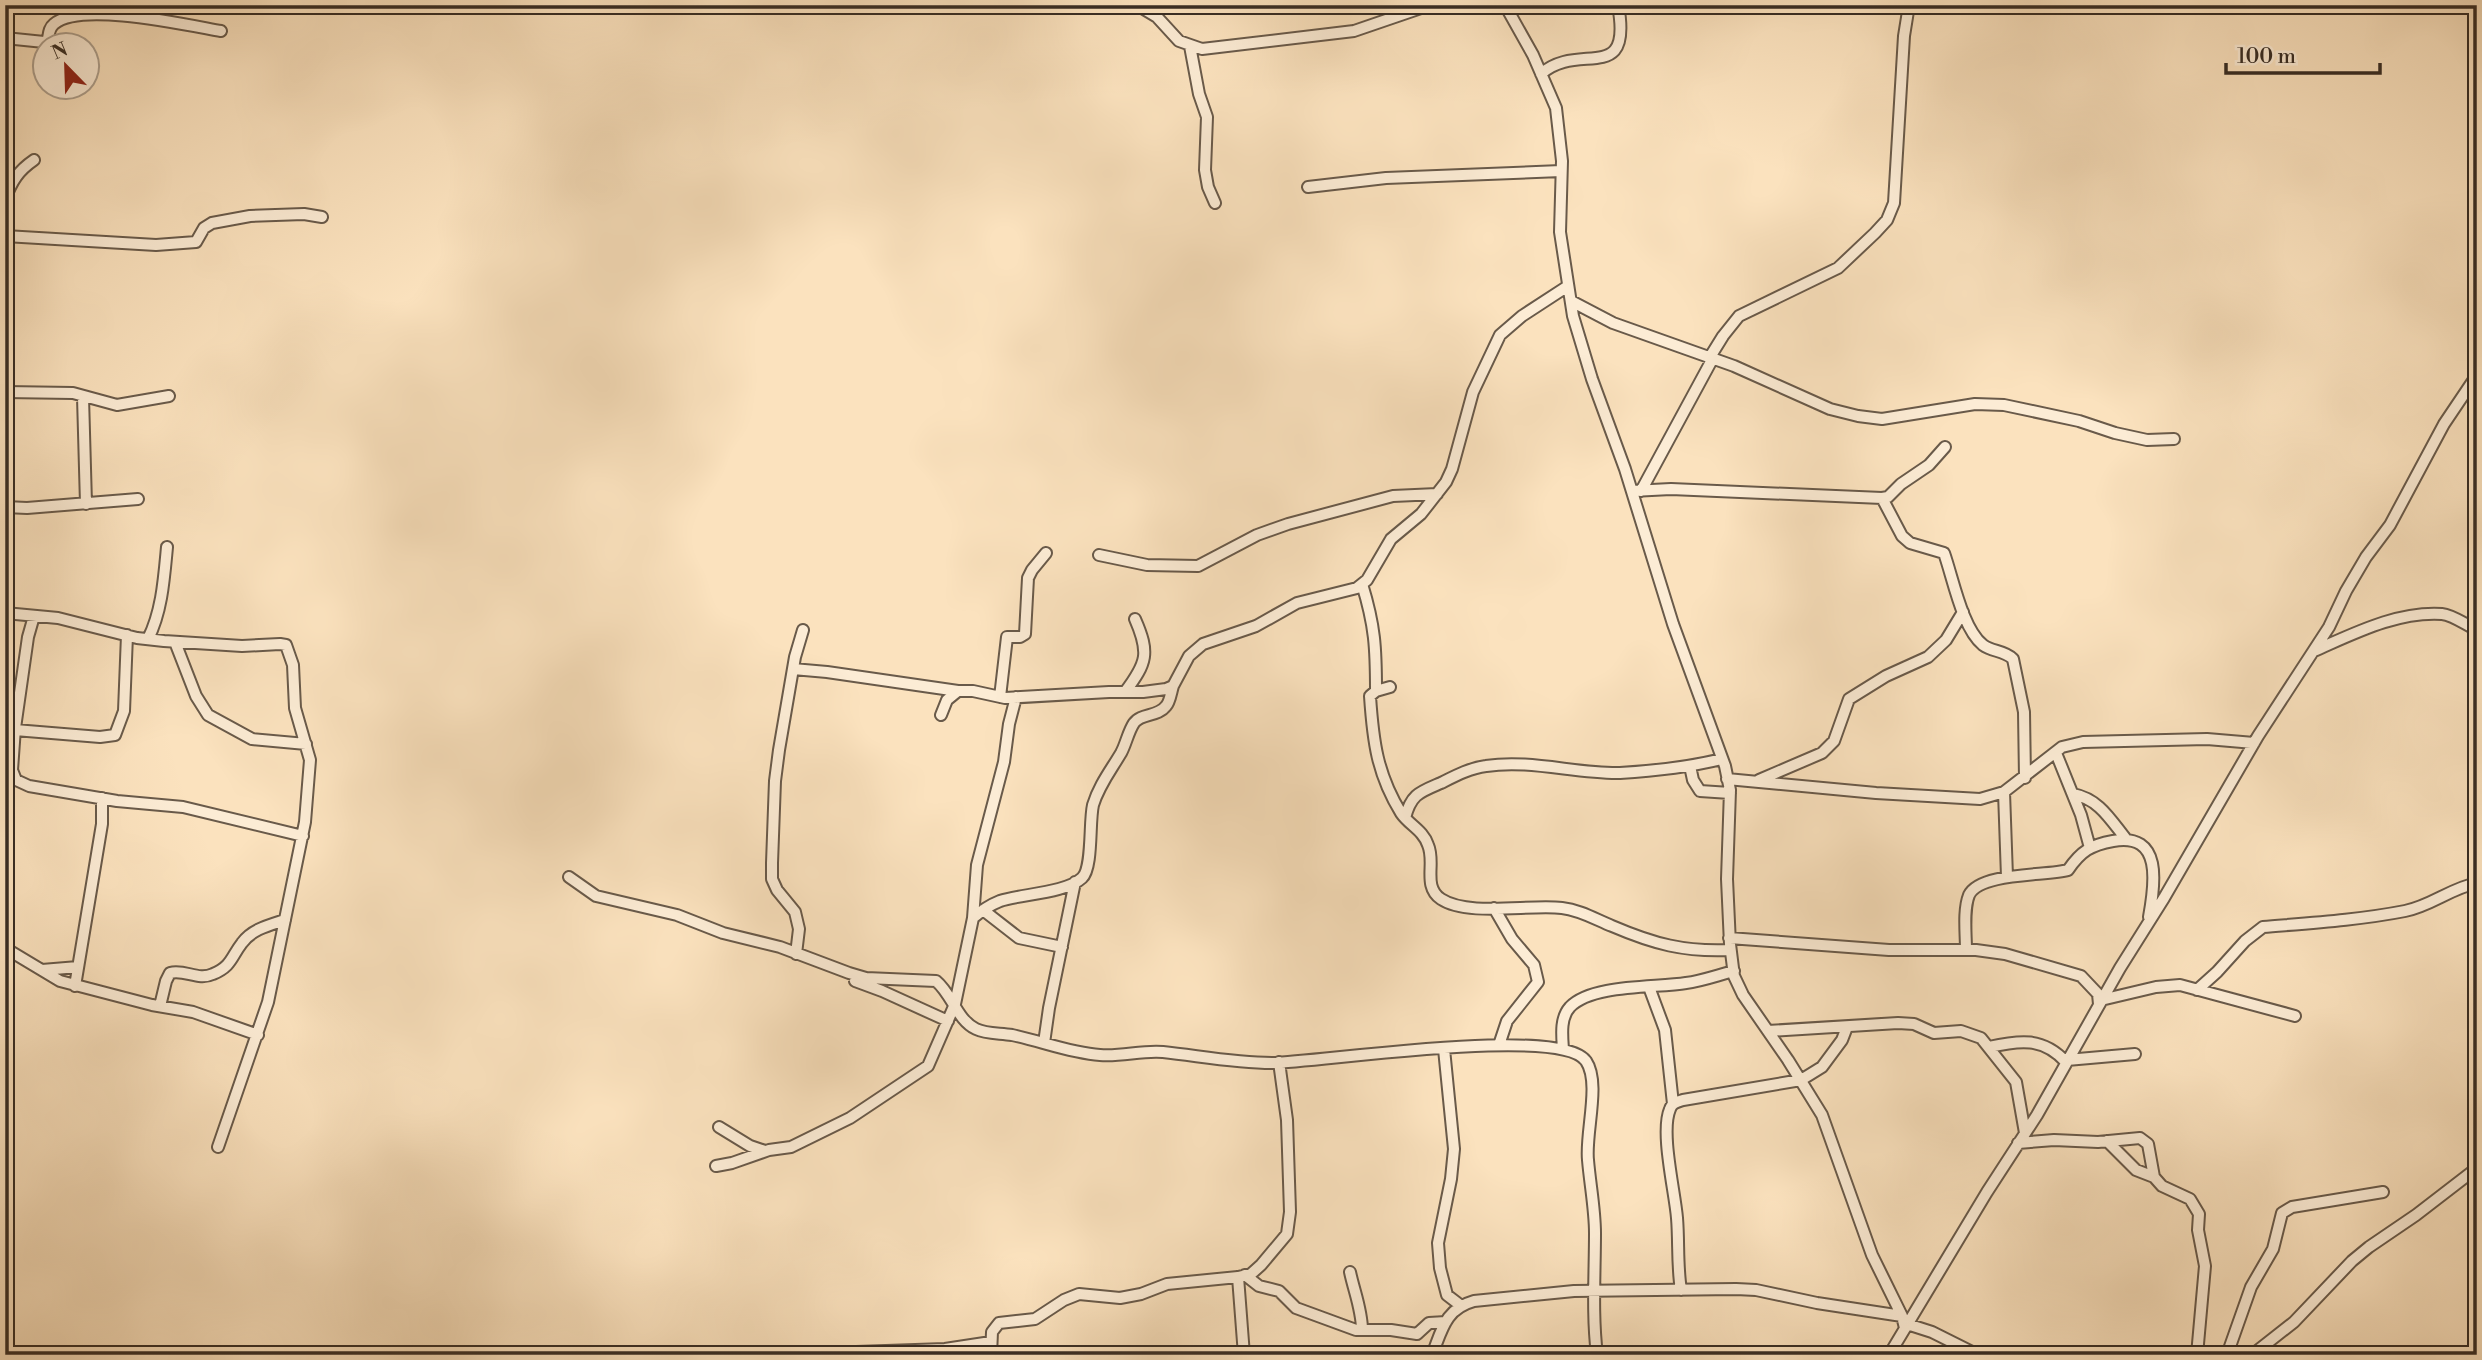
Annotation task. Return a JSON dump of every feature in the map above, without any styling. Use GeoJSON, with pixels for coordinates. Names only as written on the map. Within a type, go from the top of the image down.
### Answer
{"type":"FeatureCollection","features":[{"type":"Feature","properties":{"kind":"street"},"geometry":{"type":"LineString","coordinates":[[1137,5],[1157,17],[1179,41],[1202,49],[1354,31],[1430,5]]}},
{"type":"Feature","properties":{"kind":"street"},"geometry":{"type":"LineString","coordinates":[[1505,5],[1556,108],[1561,135],[1560,232],[1571,301],[1592,379],[1636,491],[1673,624],[1727,779],[1730,793],[1727,879],[1729,938],[1734,971],[1744,995],[1822,1115],[1872,1255],[1905,1323]]}},
{"type":"Feature","properties":{"kind":"street"},"geometry":{"type":"LineString","coordinates":[[1541,74],[1558,63],[1608,56],[1616,51],[1622,40],[1618,5]]}},
{"type":"Feature","properties":{"kind":"street"},"geometry":{"type":"LineString","coordinates":[[1636,491],[1731,324],[1739,316],[1838,268],[1887,220],[1894,203],[1904,36],[1909,5]]}},
{"type":"Feature","properties":{"kind":"street"},"geometry":{"type":"LineString","coordinates":[[5,38],[44,42],[57,22],[100,13],[221,31]]}},
{"type":"Feature","properties":{"kind":"street"},"geometry":{"type":"LineString","coordinates":[[1190,46],[1199,93],[1207,117],[1205,170],[1215,203]]}},
{"type":"Feature","properties":{"kind":"street"},"geometry":{"type":"LineString","coordinates":[[5,199],[13,180],[34,160]]}},
{"type":"Feature","properties":{"kind":"street"},"geometry":{"type":"LineString","coordinates":[[1308,187],[1386,178],[1561,171]]}},
{"type":"Feature","properties":{"kind":"street"},"geometry":{"type":"LineString","coordinates":[[5,236],[181,244],[196,242],[204,228],[212,223],[250,216],[304,214],[322,217]]}},
{"type":"Feature","properties":{"kind":"street"},"geometry":{"type":"LineString","coordinates":[[972,918],[1001,901],[1039,893],[1075,882],[1085,876],[1088,868],[1090,827],[1098,789],[1122,751],[1134,722],[1167,706],[1173,686],[1189,656],[1203,644],[1256,626],[1297,603],[1350,592],[1367,580],[1391,539],[1421,514],[1452,469],[1472,392],[1500,335],[1522,316],[1568,286]]}},
{"type":"Feature","properties":{"kind":"street"},"geometry":{"type":"LineString","coordinates":[[1571,301],[1613,323],[1711,357],[1830,409],[1858,416],[1882,419],[1975,404],[2004,405],[2079,421],[2147,440],[2174,439]]}},
{"type":"Feature","properties":{"kind":"street"},"geometry":{"type":"LineString","coordinates":[[1888,1355],[1905,1323],[2022,1138],[2254,743],[2314,651],[2366,557],[2390,525],[2444,424],[2477,375]]}},
{"type":"Feature","properties":{"kind":"street"},"geometry":{"type":"LineString","coordinates":[[5,391],[73,393],[117,404],[169,397]]}},
{"type":"Feature","properties":{"kind":"street"},"geometry":{"type":"LineString","coordinates":[[83,397],[86,503]]}},
{"type":"Feature","properties":{"kind":"street"},"geometry":{"type":"LineString","coordinates":[[1636,491],[1671,489],[1882,498],[1888,497],[1901,484],[1929,465],[1945,447]]}},
{"type":"Feature","properties":{"kind":"street"},"geometry":{"type":"LineString","coordinates":[[1099,555],[1147,565],[1198,566],[1257,535],[1288,524],[1393,496],[1437,494]]}},
{"type":"Feature","properties":{"kind":"street"},"geometry":{"type":"LineString","coordinates":[[1882,498],[1902,536],[1910,543],[1944,553],[1963,612],[1978,640],[1986,647],[2007,653],[2013,659],[2024,712],[2025,778]]}},
{"type":"Feature","properties":{"kind":"street"},"geometry":{"type":"LineString","coordinates":[[5,508],[138,499]]}},
{"type":"Feature","properties":{"kind":"street"},"geometry":{"type":"LineString","coordinates":[[148,639],[156,623],[167,547]]}},
{"type":"Feature","properties":{"kind":"street"},"geometry":{"type":"LineString","coordinates":[[1000,697],[1007,637],[1020,637],[1025,634],[1028,578],[1046,553]]}},
{"type":"Feature","properties":{"kind":"street"},"geometry":{"type":"LineString","coordinates":[[1362,584],[1374,630],[1377,654],[1376,691]]}},
{"type":"Feature","properties":{"kind":"street"},"geometry":{"type":"LineString","coordinates":[[1757,781],[1822,753],[1835,741],[1849,699],[1886,676],[1928,657],[1946,640],[1963,612]]}},
{"type":"Feature","properties":{"kind":"street"},"geometry":{"type":"LineString","coordinates":[[5,613],[58,618],[148,639],[242,646],[286,645],[293,666],[295,708],[310,760],[303,835],[268,1002],[225,1119],[218,1147]]}},
{"type":"Feature","properties":{"kind":"street"},"geometry":{"type":"LineString","coordinates":[[2314,651],[2363,629],[2393,620],[2425,615],[2444,614],[2477,630]]}},
{"type":"Feature","properties":{"kind":"street"},"geometry":{"type":"LineString","coordinates":[[34,616],[11,728],[12,769],[16,780],[29,786],[103,798],[183,807],[303,835]]}},
{"type":"Feature","properties":{"kind":"street"},"geometry":{"type":"LineString","coordinates":[[1125,692],[1145,660],[1143,640],[1135,619]]}},
{"type":"Feature","properties":{"kind":"street"},"geometry":{"type":"LineString","coordinates":[[796,954],[799,929],[795,912],[776,890],[772,879],[775,781],[793,669],[803,630]]}},
{"type":"Feature","properties":{"kind":"street"},"geometry":{"type":"LineString","coordinates":[[11,728],[100,737],[115,735],[124,711],[127,635]]}},
{"type":"Feature","properties":{"kind":"street"},"geometry":{"type":"LineString","coordinates":[[175,642],[196,696],[208,715],[252,739],[306,744]]}},
{"type":"Feature","properties":{"kind":"street"},"geometry":{"type":"LineString","coordinates":[[793,669],[827,671],[1000,697],[1159,691],[1173,686]]}},
{"type":"Feature","properties":{"kind":"street"},"geometry":{"type":"LineString","coordinates":[[1390,687],[1370,696],[1382,777],[1405,818],[1424,835],[1430,849],[1431,887],[1443,901],[1463,907],[1565,908],[1660,945],[1699,951],[1730,950]]}},
{"type":"Feature","properties":{"kind":"street"},"geometry":{"type":"LineString","coordinates":[[941,715],[947,700],[958,691]]}},
{"type":"Feature","properties":{"kind":"street"},"geometry":{"type":"LineString","coordinates":[[716,1166],[791,1147],[850,1118],[928,1066],[956,1004],[972,918],[977,864],[1004,762],[1016,697]]}},
{"type":"Feature","properties":{"kind":"street"},"geometry":{"type":"LineString","coordinates":[[1727,779],[1980,799],[2004,792],[2062,747],[2083,742],[2207,740],[2254,743]]}},
{"type":"Feature","properties":{"kind":"street"},"geometry":{"type":"LineString","coordinates":[[2056,752],[2090,848]]}},
{"type":"Feature","properties":{"kind":"street"},"geometry":{"type":"LineString","coordinates":[[1405,818],[1408,804],[1415,795],[1470,769],[1488,765],[1537,765],[1618,773],[1690,766],[1722,759]]}},
{"type":"Feature","properties":{"kind":"street"},"geometry":{"type":"LineString","coordinates":[[1690,766],[1693,780],[1700,791],[1730,793]]}},
{"type":"Feature","properties":{"kind":"street"},"geometry":{"type":"LineString","coordinates":[[2004,792],[2007,877]]}},
{"type":"Feature","properties":{"kind":"street"},"geometry":{"type":"LineString","coordinates":[[2073,794],[2097,803],[2126,839]]}},
{"type":"Feature","properties":{"kind":"street"},"geometry":{"type":"LineString","coordinates":[[75,986],[101,832],[103,798]]}},
{"type":"Feature","properties":{"kind":"street"},"geometry":{"type":"LineString","coordinates":[[1966,950],[1969,896],[1974,889],[2007,877],[2068,870],[2081,853],[2090,848],[2126,839],[2138,841],[2146,848],[2152,862],[2151,902],[2147,925]]}},
{"type":"Feature","properties":{"kind":"street"},"geometry":{"type":"LineString","coordinates":[[569,877],[596,896],[677,915],[723,933],[780,947],[866,978],[936,981],[956,1004],[968,1025],[979,1031],[1099,1055],[1160,1052],[1233,1062],[1279,1062],[1401,1050],[1499,1045],[1563,1049],[1582,1057],[1591,1076],[1588,1159],[1595,1232],[1597,1355]]}},
{"type":"Feature","properties":{"kind":"street"},"geometry":{"type":"LineString","coordinates":[[1044,1043],[1075,882]]}},
{"type":"Feature","properties":{"kind":"street"},"geometry":{"type":"LineString","coordinates":[[2197,989],[2217,972],[2245,941],[2263,928],[2405,911],[2431,902],[2460,887],[2477,883]]}},
{"type":"Feature","properties":{"kind":"street"},"geometry":{"type":"LineString","coordinates":[[1494,908],[1512,939],[1534,965],[1538,982],[1507,1021],[1499,1045]]}},
{"type":"Feature","properties":{"kind":"street"},"geometry":{"type":"LineString","coordinates":[[983,910],[1019,938],[1062,947]]}},
{"type":"Feature","properties":{"kind":"street"},"geometry":{"type":"LineString","coordinates":[[160,1006],[170,973],[178,971],[199,977],[213,974],[232,961],[242,943],[251,934],[285,920]]}},
{"type":"Feature","properties":{"kind":"street"},"geometry":{"type":"LineString","coordinates":[[1729,938],[1889,950],[1966,950],[2005,954],[2081,976],[2098,994],[2100,1002]]}},
{"type":"Feature","properties":{"kind":"street"},"geometry":{"type":"LineString","coordinates":[[5,948],[60,981],[193,1012],[258,1035]]}},
{"type":"Feature","properties":{"kind":"street"},"geometry":{"type":"LineString","coordinates":[[819,962],[836,975],[882,991],[948,1021]]}},
{"type":"Feature","properties":{"kind":"street"},"geometry":{"type":"LineString","coordinates":[[42,970],[78,967]]}},
{"type":"Feature","properties":{"kind":"street"},"geometry":{"type":"LineString","coordinates":[[1563,1049],[1564,1017],[1571,1006],[1591,995],[1688,983],[1734,971]]}},
{"type":"Feature","properties":{"kind":"street"},"geometry":{"type":"LineString","coordinates":[[2100,1002],[2171,985],[2197,989],[2295,1016]]}},
{"type":"Feature","properties":{"kind":"street"},"geometry":{"type":"LineString","coordinates":[[1649,987],[1665,1030],[1673,1104]]}},
{"type":"Feature","properties":{"kind":"street"},"geometry":{"type":"LineString","coordinates":[[1768,1031],[1898,1023],[1914,1024],[1934,1033],[1961,1031],[1981,1038],[2016,1082],[2022,1138]]}},
{"type":"Feature","properties":{"kind":"street"},"geometry":{"type":"LineString","coordinates":[[1681,1290],[1677,1265],[1677,1218],[1667,1132],[1669,1110],[1673,1104],[1683,1100],[1801,1080],[1822,1067],[1842,1040],[1847,1027]]}},
{"type":"Feature","properties":{"kind":"street"},"geometry":{"type":"LineString","coordinates":[[1989,1047],[2015,1041],[2034,1042],[2056,1051],[2067,1061],[2135,1054]]}},
{"type":"Feature","properties":{"kind":"street"},"geometry":{"type":"LineString","coordinates":[[1444,1049],[1454,1149],[1438,1243],[1440,1268],[1447,1295],[1460,1305]]}},
{"type":"Feature","properties":{"kind":"street"},"geometry":{"type":"LineString","coordinates":[[991,1355],[992,1332],[999,1323],[1035,1319],[1064,1300],[1079,1294],[1120,1298],[1141,1294],[1167,1284],[1242,1276],[1261,1265],[1287,1234],[1290,1212],[1287,1120],[1279,1062]]}},
{"type":"Feature","properties":{"kind":"street"},"geometry":{"type":"LineString","coordinates":[[719,1127],[765,1152]]}},
{"type":"Feature","properties":{"kind":"street"},"geometry":{"type":"LineString","coordinates":[[2022,1138],[2107,1141],[2140,1138],[2150,1149],[2154,1177]]}},
{"type":"Feature","properties":{"kind":"street"},"geometry":{"type":"LineString","coordinates":[[2107,1141],[2130,1165],[2154,1177],[2162,1186],[2190,1199],[2199,1214],[2198,1230],[2205,1266],[2197,1355]]}},
{"type":"Feature","properties":{"kind":"street"},"geometry":{"type":"LineString","coordinates":[[2252,1355],[2294,1322],[2361,1254],[2477,1168]]}},
{"type":"Feature","properties":{"kind":"street"},"geometry":{"type":"LineString","coordinates":[[2227,1355],[2251,1287],[2273,1249],[2282,1213],[2292,1207],[2383,1192]]}},
{"type":"Feature","properties":{"kind":"street"},"geometry":{"type":"LineString","coordinates":[[1350,1272],[1361,1312],[1362,1330]]}},
{"type":"Feature","properties":{"kind":"street"},"geometry":{"type":"LineString","coordinates":[[1242,1276],[1259,1286],[1279,1291],[1296,1308],[1356,1330],[1391,1330],[1417,1334],[1429,1323],[1446,1322]]}},
{"type":"Feature","properties":{"kind":"street"},"geometry":{"type":"LineString","coordinates":[[1242,1276],[1244,1355]]}},
{"type":"Feature","properties":{"kind":"street"},"geometry":{"type":"LineString","coordinates":[[1432,1355],[1446,1322],[1460,1305],[1498,1298],[1594,1291],[1756,1290],[1905,1323],[1932,1332],[1978,1355]]}},
{"type":"Feature","properties":{"kind":"street"},"geometry":{"type":"LineString","coordinates":[[846,1355],[856,1352],[946,1349],[991,1342]]}}]}
